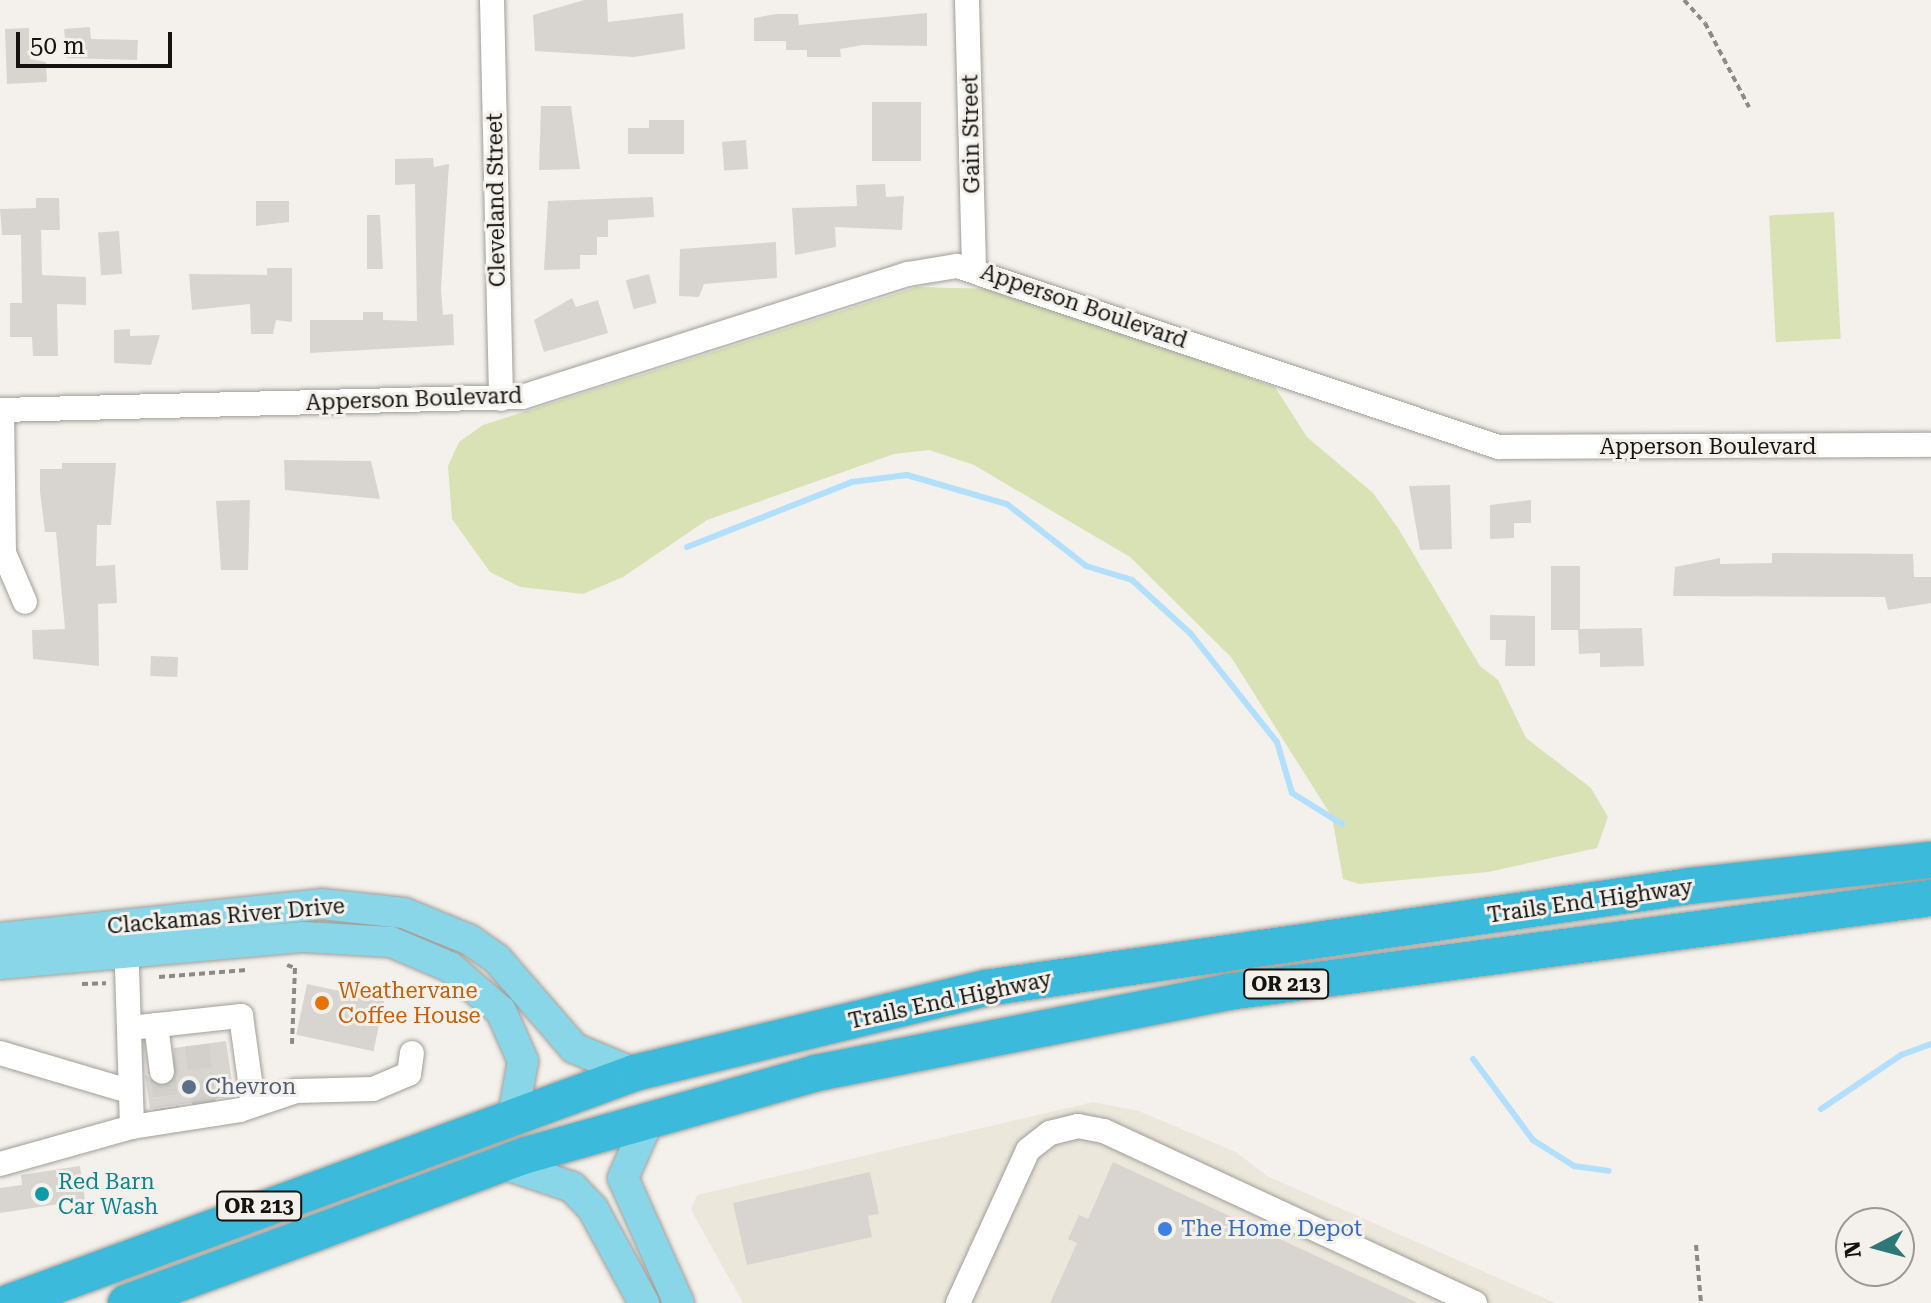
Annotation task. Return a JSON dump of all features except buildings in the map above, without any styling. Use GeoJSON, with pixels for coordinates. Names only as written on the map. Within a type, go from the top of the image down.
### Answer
{"type":"FeatureCollection","features":[{"type":"Feature","properties":{"kind":"highway","name":"Trails End Highway"},"geometry":{"type":"LineString","coordinates":[[8,1303],[634,1073],[986,988],[1690,886],[1931,860]]}},
{"type":"Feature","properties":{"kind":"highway","name":"Trails End Highway"},"geometry":{"type":"LineString","coordinates":[[126,1303],[507,1165],[650,1117],[816,1073],[1125,1009],[1931,898]]}},
{"type":"Feature","properties":{"kind":"main road","name":"Clackamas River Drive"},"geometry":{"type":"LineString","coordinates":[[0,938],[127,953],[321,904],[440,923],[497,959],[574,1048],[634,1073]]}},
{"type":"Feature","properties":{"kind":"main road","name":"Clackamas River Drive"},"geometry":{"type":"LineString","coordinates":[[0,964],[357,936],[421,953],[484,995],[519,1042],[524,1076],[513,1117]]}},
{"type":"Feature","properties":{"kind":"main road"},"geometry":{"type":"LineString","coordinates":[[650,1117],[623,1178],[679,1303]]}},
{"type":"Feature","properties":{"kind":"main road"},"geometry":{"type":"LineString","coordinates":[[507,1165],[572,1187],[593,1209],[644,1303]]}},
{"type":"Feature","properties":{"kind":"street","name":"Cleveland Street"},"geometry":{"type":"LineString","coordinates":[[492,0],[501,399]]}},
{"type":"Feature","properties":{"kind":"street","name":"Gain Street"},"geometry":{"type":"LineString","coordinates":[[967,0],[974,268]]}},
{"type":"Feature","properties":{"kind":"street","name":"Apperson Boulevard"},"geometry":{"type":"LineString","coordinates":[[1,410],[501,399],[908,274],[974,268],[1499,447],[1931,445]]}},
{"type":"Feature","properties":{"kind":"street"},"geometry":{"type":"LineString","coordinates":[[1,410],[2,553],[25,602]]}},
{"type":"Feature","properties":{"kind":"street"},"geometry":{"type":"LineString","coordinates":[[127,953],[130,1028],[128,1091],[132,1127]]}},
{"type":"Feature","properties":{"kind":"street"},"geometry":{"type":"LineString","coordinates":[[130,1028],[241,1016],[253,1103]]}},
{"type":"Feature","properties":{"kind":"street"},"geometry":{"type":"LineString","coordinates":[[194,1020],[197,1045]]}},
{"type":"Feature","properties":{"kind":"street"},"geometry":{"type":"LineString","coordinates":[[156,1025],[162,1072]]}},
{"type":"Feature","properties":{"kind":"street"},"geometry":{"type":"LineString","coordinates":[[0,1053],[128,1091]]}},
{"type":"Feature","properties":{"kind":"street"},"geometry":{"type":"LineString","coordinates":[[0,1164],[168,1117],[253,1103],[296,1091],[373,1089],[409,1074],[412,1053]]}},
{"type":"Feature","properties":{"kind":"street"},"geometry":{"type":"LineString","coordinates":[[958,1303],[1028,1150],[1050,1133],[1078,1126],[1104,1131],[1475,1303]]}},
{"type":"Feature","properties":{"kind":"path"},"geometry":{"type":"LineString","coordinates":[[1684,0],[1705,23],[1749,107]]}},
{"type":"Feature","properties":{"kind":"path"},"geometry":{"type":"LineString","coordinates":[[73,985],[99,988],[127,953],[168,982],[263,968]]}},
{"type":"Feature","properties":{"kind":"path"},"geometry":{"type":"LineString","coordinates":[[277,967],[295,968],[292,1044]]}},
{"type":"Feature","properties":{"kind":"path"},"geometry":{"type":"LineString","coordinates":[[1696,1245],[1701,1303]]}},
{"type":"Feature","properties":{"kind":"shaded area"},"geometry":{"type":"Polygon","coordinates":[[[1093,1102],[1139,1111],[1236,1152],[1267,1176],[1555,1303],[743,1303],[691,1210],[697,1195],[1093,1102]]]}},
{"type":"Feature","properties":{"kind":"green space"},"geometry":{"type":"Polygon","coordinates":[[[1834,212],[1841,339],[1776,342],[1769,215],[1834,212]]]}},
{"type":"Feature","properties":{"kind":"green space"},"geometry":{"type":"Polygon","coordinates":[[[917,287],[996,289],[1275,387],[1307,437],[1373,493],[1398,528],[1480,666],[1498,680],[1526,738],[1591,788],[1608,817],[1597,848],[1488,872],[1359,884],[1343,879],[1332,817],[1231,657],[1130,557],[974,465],[929,450],[894,454],[707,520],[623,577],[583,594],[520,587],[490,572],[452,519],[448,466],[459,442],[483,425],[917,287]]]}},
{"type":"Feature","properties":{"kind":"waterway"},"geometry":{"type":"LineString","coordinates":[[687,547],[852,482],[907,475],[1007,504],[1086,566],[1132,580],[1191,634],[1277,742],[1292,793],[1342,824]]}},
{"type":"Feature","properties":{"kind":"waterway"},"geometry":{"type":"LineString","coordinates":[[1821,1109],[1901,1055],[1931,1044]]}},
{"type":"Feature","properties":{"kind":"waterway"},"geometry":{"type":"LineString","coordinates":[[1473,1059],[1533,1140],[1574,1166],[1609,1171]]}},
{"type":"Feature","properties":{"kind":"tunnel"},"geometry":{"type":"LineString","coordinates":[[197,1045],[204,1104]]}},
{"type":"Feature","properties":{"kind":"tunnel"},"geometry":{"type":"LineString","coordinates":[[162,1072],[167,1110]]}},
{"type":"Feature","properties":{"kind":"place","name":"Weathervane Coffee House"},"geometry":{"type":"Point","coordinates":[322,1003]}},
{"type":"Feature","properties":{"kind":"place","name":"Chevron"},"geometry":{"type":"Point","coordinates":[189,1087]}},
{"type":"Feature","properties":{"kind":"place","name":"Red Barn Car Wash"},"geometry":{"type":"Point","coordinates":[42,1194]}},
{"type":"Feature","properties":{"kind":"place","name":"The Home Depot"},"geometry":{"type":"Point","coordinates":[1165,1229]}}]}
